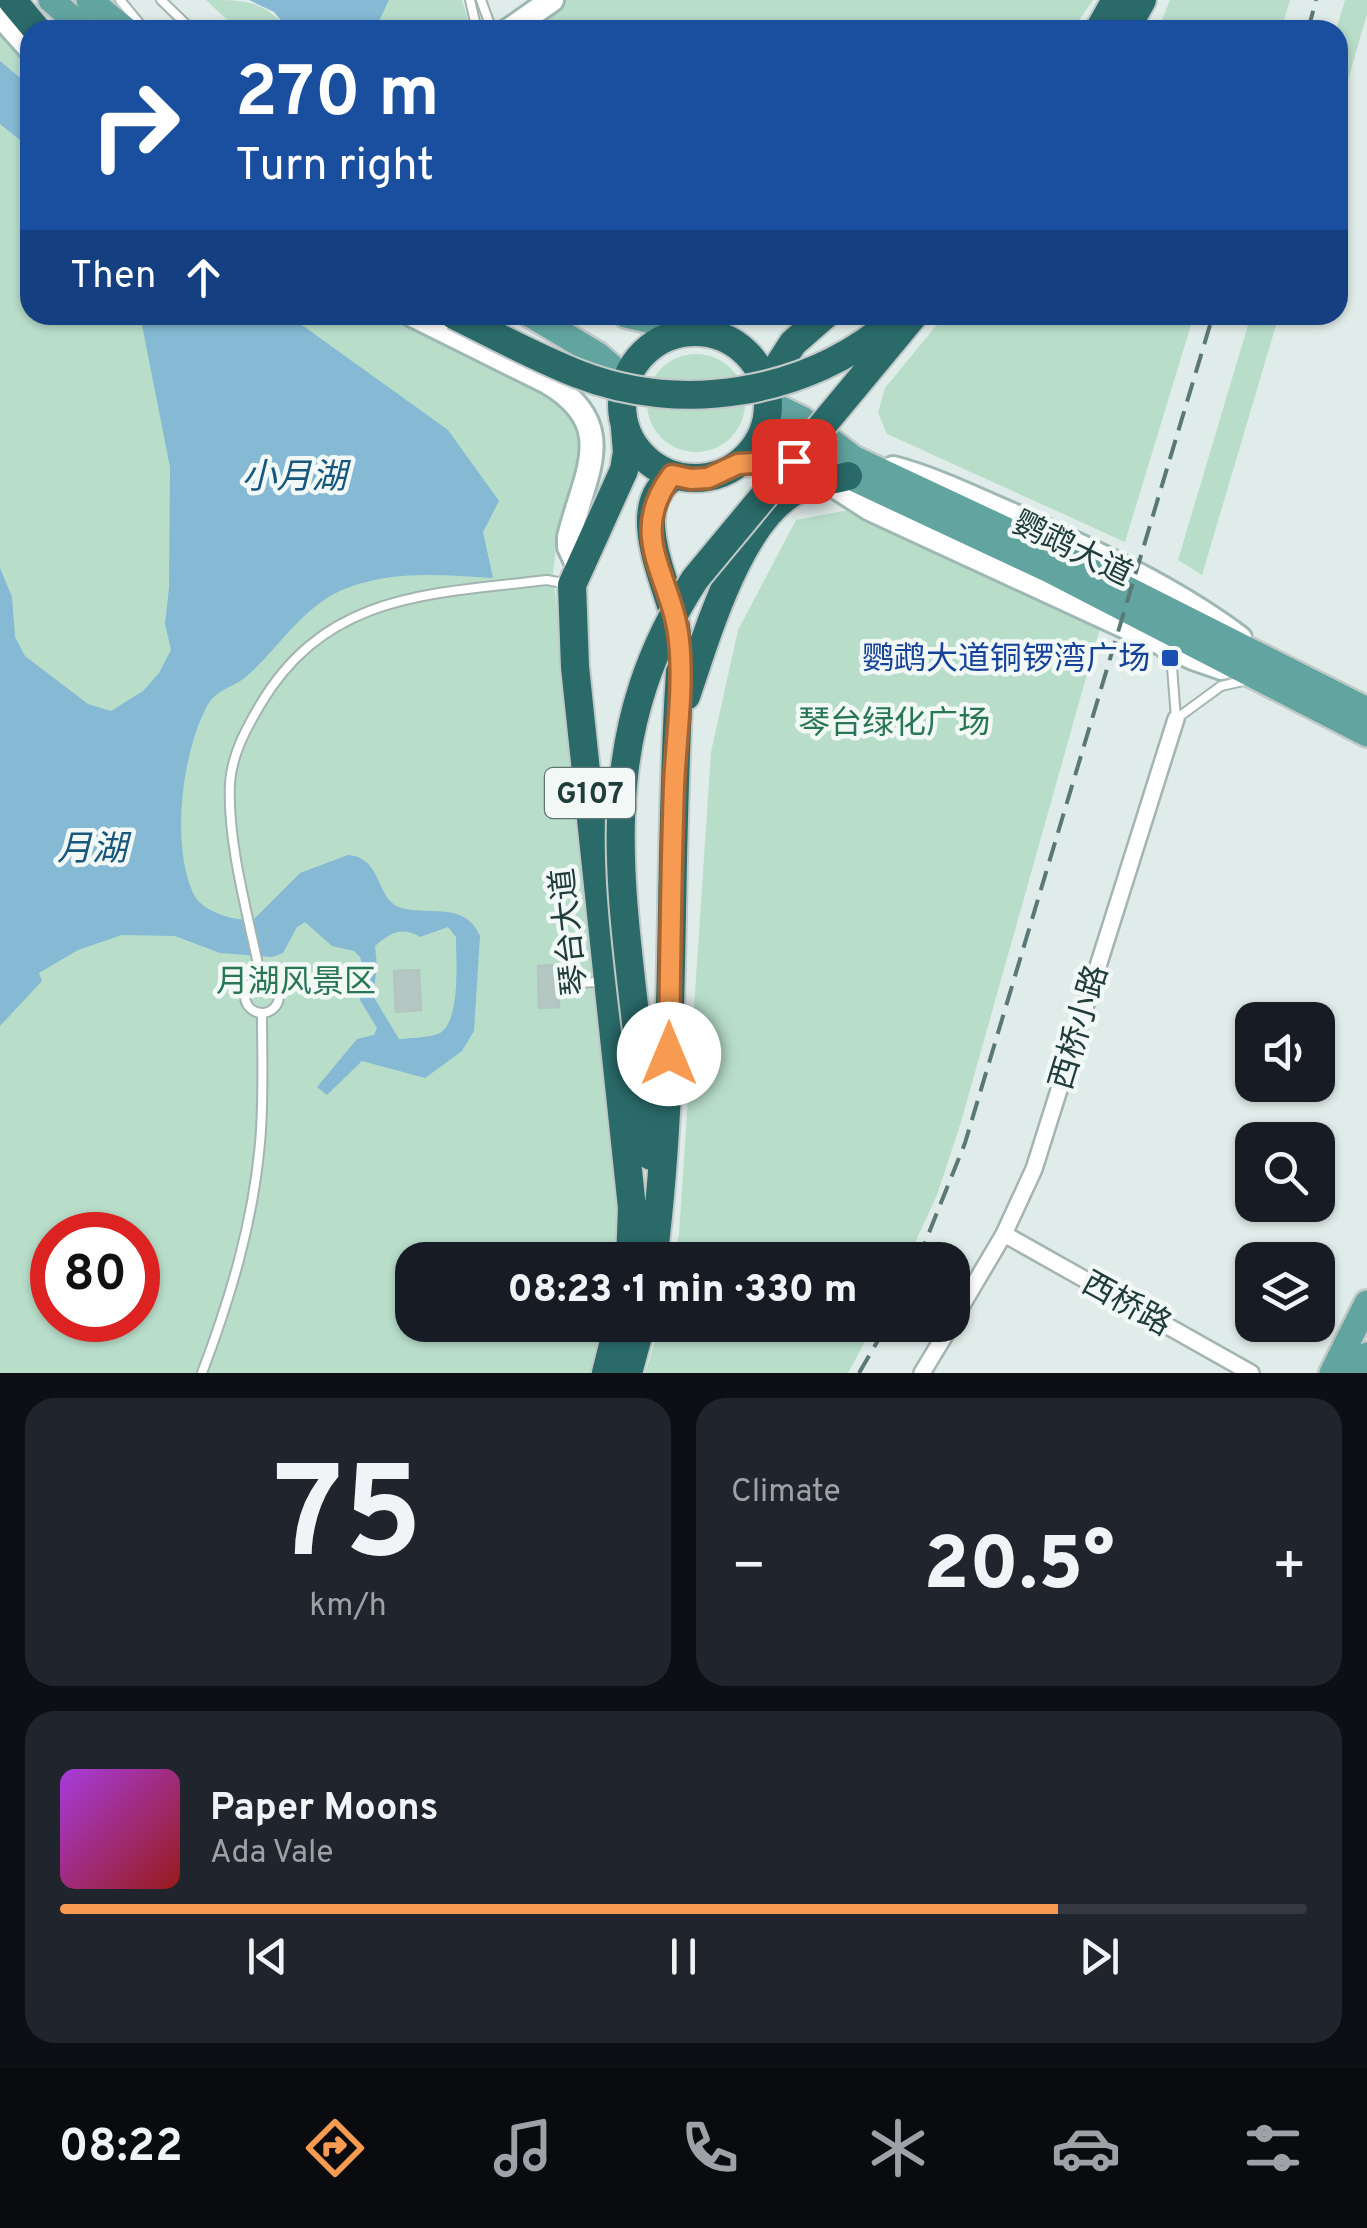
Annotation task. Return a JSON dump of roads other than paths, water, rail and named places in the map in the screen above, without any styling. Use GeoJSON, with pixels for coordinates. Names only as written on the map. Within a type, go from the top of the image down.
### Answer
{"type":"FeatureCollection","features":[{"type":"Feature","properties":{"kind":"highway"},"geometry":{"type":"LineString","coordinates":[[12,0],[29,20]]}},
{"type":"Feature","properties":{"kind":"highway"},"geometry":{"type":"LineString","coordinates":[[475,325],[580,375],[641,390],[688,394],[764,387],[802,377],[842,358],[887,325]]}},
{"type":"Feature","properties":{"kind":"highway"},"geometry":{"type":"LineString","coordinates":[[575,576],[624,470],[628,452],[622,392],[629,372],[659,340],[694,325]]}},
{"type":"Feature","properties":{"kind":"highway"},"geometry":{"type":"LineString","coordinates":[[625,428],[636,450],[653,466],[675,476],[708,478],[738,464],[761,437],[767,394],[782,357],[816,325]]}},
{"type":"Feature","properties":{"kind":"highway"},"geometry":{"type":"LineString","coordinates":[[657,1217],[618,821],[622,773],[646,672],[672,614],[695,578],[906,325]]}},
{"type":"Feature","properties":{"kind":"highway"},"geometry":{"type":"LineString","coordinates":[[679,333],[701,331],[723,336],[742,348],[757,365],[767,394]]}},
{"type":"Feature","properties":{"kind":"highway"},"geometry":{"type":"LineString","coordinates":[[676,726],[710,625],[742,555],[781,502],[800,488],[843,472]]}},
{"type":"Feature","properties":{"kind":"highway","name":"G107"},"geometry":{"type":"LineString","coordinates":[[654,1242],[669,1092],[670,902],[679,639],[651,528],[660,491],[675,476]]}},
{"type":"Feature","properties":{"kind":"highway","name":"琴台大道"},"geometry":{"type":"LineString","coordinates":[[575,576],[575,667],[632,1208],[631,1242]]}},
{"type":"Feature","properties":{"kind":"highway"},"geometry":{"type":"LineString","coordinates":[[606,1373],[614,1342]]}},
{"type":"Feature","properties":{"kind":"highway"},"geometry":{"type":"LineString","coordinates":[[628,1373],[636,1342]]}},
{"type":"Feature","properties":{"kind":"main road"},"geometry":{"type":"LineString","coordinates":[[51,0],[74,20]]}},
{"type":"Feature","properties":{"kind":"main road"},"geometry":{"type":"LineString","coordinates":[[89,0],[114,20]]}},
{"type":"Feature","properties":{"kind":"main road"},"geometry":{"type":"LineString","coordinates":[[523,20],[552,0]]}},
{"type":"Feature","properties":{"kind":"main road"},"geometry":{"type":"LineString","coordinates":[[0,15],[20,38]]}},
{"type":"Feature","properties":{"kind":"main road"},"geometry":{"type":"LineString","coordinates":[[432,325],[547,382],[584,413],[593,450],[570,537],[575,576]]}},
{"type":"Feature","properties":{"kind":"main road"},"geometry":{"type":"LineString","coordinates":[[547,325],[614,369],[622,392]]}},
{"type":"Feature","properties":{"kind":"main road"},"geometry":{"type":"LineString","coordinates":[[660,325],[679,333]]}},
{"type":"Feature","properties":{"kind":"main road","name":"鹦鹉大道"},"geometry":{"type":"LineString","coordinates":[[767,394],[802,418],[843,472]]}},
{"type":"Feature","properties":{"kind":"main road","name":"鹦鹉大道"},"geometry":{"type":"LineString","coordinates":[[738,464],[794,461],[843,472],[1268,676],[1367,734]]}},
{"type":"Feature","properties":{"kind":"main road"},"geometry":{"type":"LineString","coordinates":[[843,472],[870,509],[1193,658],[1268,676]]}},
{"type":"Feature","properties":{"kind":"main road"},"geometry":{"type":"LineString","coordinates":[[843,472],[925,476],[1053,534],[1198,606],[1268,676]]}},
{"type":"Feature","properties":{"kind":"main road","name":"鹦鹉大道"},"geometry":{"type":"LineString","coordinates":[[1268,676],[1367,710]]}},
{"type":"Feature","properties":{"kind":"main road"},"geometry":{"type":"LineString","coordinates":[[1332,1373],[1367,1302]]}},
{"type":"Feature","properties":{"kind":"main road"},"geometry":{"type":"LineString","coordinates":[[1358,1373],[1367,1355]]}},
{"type":"Feature","properties":{"kind":"street","name":"西桥小路"},"geometry":{"type":"LineString","coordinates":[[970,1293],[1004,1234],[1034,1169],[1176,719]]}},
{"type":"Feature","properties":{"kind":"street","name":"西桥路"},"geometry":{"type":"LineString","coordinates":[[1004,1234],[1251,1373]]}},
{"type":"Feature","properties":{"kind":"street","name":"西桥小路"},"geometry":{"type":"LineString","coordinates":[[922,1373],[941,1342]]}},
{"type":"Feature","properties":{"kind":"lane"},"geometry":{"type":"LineString","coordinates":[[120,0],[137,20]]}},
{"type":"Feature","properties":{"kind":"lane"},"geometry":{"type":"LineString","coordinates":[[162,0],[182,20]]}},
{"type":"Feature","properties":{"kind":"lane"},"geometry":{"type":"LineString","coordinates":[[260,979],[234,829],[232,771],[240,744],[268,692],[326,631],[380,605],[575,576]]}},
{"type":"Feature","properties":{"kind":"lane"},"geometry":{"type":"LineString","coordinates":[[1150,639],[1172,667],[1176,719]]}},
{"type":"Feature","properties":{"kind":"lane"},"geometry":{"type":"LineString","coordinates":[[1176,719],[1221,686],[1268,676]]}},
{"type":"Feature","properties":{"kind":"lane"},"geometry":{"type":"LineString","coordinates":[[260,979],[271,981],[279,995],[273,1010],[262,1013],[251,1010],[245,1000],[250,984],[260,979]]}},
{"type":"Feature","properties":{"kind":"lane"},"geometry":{"type":"LineString","coordinates":[[570,983],[608,982]]}},
{"type":"Feature","properties":{"kind":"lane"},"geometry":{"type":"LineString","coordinates":[[202,1373],[237,1269],[254,1191],[262,1098],[262,1013]]}},
{"type":"Feature","properties":{"kind":"water"},"geometry":{"type":"Polygon","coordinates":[[[249,0],[389,0],[380,20],[281,20],[274,12],[249,0]]]}},
{"type":"Feature","properties":{"kind":"water"},"geometry":{"type":"Polygon","coordinates":[[[0,61],[20,78],[20,140],[0,124],[0,61]]]}},
{"type":"Feature","properties":{"kind":"water"},"geometry":{"type":"Polygon","coordinates":[[[142,325],[302,325],[448,430],[499,501],[483,532],[493,578],[403,576],[350,587],[319,603],[247,676],[214,697],[198,727],[182,799],[186,873],[197,900],[219,914],[253,920],[300,873],[348,855],[368,864],[393,904],[456,914],[474,925],[480,936],[474,1031],[462,1051],[425,1078],[362,1061],[327,1095],[317,1087],[357,1039],[374,1035],[377,1028],[360,1000],[360,957],[354,951],[332,946],[305,922],[297,927],[283,953],[272,957],[220,953],[175,936],[122,935],[78,950],[39,973],[42,981],[0,1026],[0,568],[12,597],[15,637],[25,656],[88,704],[111,711],[143,691],[159,673],[171,650],[165,624],[170,467],[142,325]],[[448,927],[420,937],[402,932],[375,946],[373,996],[399,1039],[440,1033],[451,1016],[456,989],[456,937],[448,927]]]}},
{"type":"Feature","properties":{"kind":"railway"},"geometry":{"type":"LineString","coordinates":[[1311,20],[1316,0]]}},
{"type":"Feature","properties":{"kind":"railway"},"geometry":{"type":"LineString","coordinates":[[925,1242],[965,1143],[1210,325]]}},
{"type":"Feature","properties":{"kind":"railway"},"geometry":{"type":"LineString","coordinates":[[859,1373],[877,1342]]}},
{"type":"Feature","properties":{"kind":"place","name":"鹦鹉大道铜锣湾广场"},"geometry":{"type":"Point","coordinates":[1170,658]}},
{"type":"Feature","properties":{"kind":"water label","name":"小月湖"},"geometry":{"type":"Point","coordinates":[294,476]}},
{"type":"Feature","properties":{"kind":"water label","name":"月湖"},"geometry":{"type":"Point","coordinates":[92,848]}},
{"type":"Feature","properties":{"kind":"park label","name":"琴台绿化广场"},"geometry":{"type":"Point","coordinates":[894,722]}},
{"type":"Feature","properties":{"kind":"park label","name":"月湖风景区"},"geometry":{"type":"Point","coordinates":[296,981]}}]}
